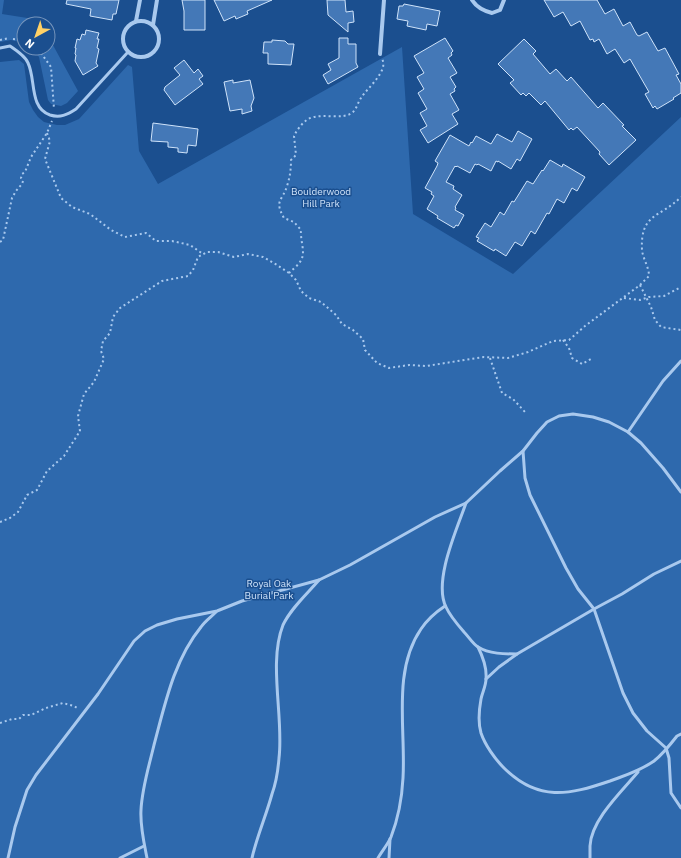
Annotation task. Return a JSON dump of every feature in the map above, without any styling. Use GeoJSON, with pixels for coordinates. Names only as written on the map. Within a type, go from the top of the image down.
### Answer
{"type":"FeatureCollection","features":[{"type":"Feature","properties":{"kind":"street"},"geometry":{"type":"LineString","coordinates":[[136,21],[140,0]]}},
{"type":"Feature","properties":{"kind":"street"},"geometry":{"type":"LineString","coordinates":[[153,25],[157,0]]}},
{"type":"Feature","properties":{"kind":"street"},"geometry":{"type":"LineString","coordinates":[[380,54],[384,0]]}},
{"type":"Feature","properties":{"kind":"street"},"geometry":{"type":"LineString","coordinates":[[472,0],[483,11],[492,13],[500,10],[504,0]]}},
{"type":"Feature","properties":{"kind":"street"},"geometry":{"type":"LineString","coordinates":[[136,21],[145,21],[153,25],[159,36],[159,43],[156,49],[152,54],[146,57],[140,58],[133,56],[124,47],[122,41],[126,28],[136,21]]}},
{"type":"Feature","properties":{"kind":"lane"},"geometry":{"type":"LineString","coordinates":[[0,48],[10,46],[28,62],[39,108],[45,113],[55,116],[66,116],[76,109],[128,52]]}},
{"type":"Feature","properties":{"kind":"lane"},"geometry":{"type":"LineString","coordinates":[[628,432],[663,381],[681,361]]}},
{"type":"Feature","properties":{"kind":"lane"},"geometry":{"type":"LineString","coordinates":[[8,858],[15,827],[27,790],[36,775],[85,713],[134,641],[145,631],[157,625],[177,619],[216,611],[242,601],[320,580],[350,566],[435,518],[466,503],[523,451],[547,422],[559,416],[573,414],[593,417],[628,432],[641,443],[663,468],[681,492]]}},
{"type":"Feature","properties":{"kind":"lane"},"geometry":{"type":"LineString","coordinates":[[523,451],[525,478],[530,495],[569,573],[578,589],[594,609],[622,693],[633,713],[647,731],[666,748],[669,758],[671,793],[681,808]]}},
{"type":"Feature","properties":{"kind":"lane"},"geometry":{"type":"LineString","coordinates":[[466,503],[448,554],[442,589],[445,606],[456,622],[478,647],[485,663],[486,679],[479,715],[481,732],[499,762],[514,778],[530,787],[548,793],[568,793],[589,788],[639,770],[655,760],[676,736],[681,734]]}},
{"type":"Feature","properties":{"kind":"lane"},"geometry":{"type":"LineString","coordinates":[[486,679],[517,654],[654,574],[681,561]]}},
{"type":"Feature","properties":{"kind":"lane"},"geometry":{"type":"LineString","coordinates":[[252,858],[277,777],[280,756],[281,730],[277,662],[279,642],[283,625],[291,612],[320,580]]}},
{"type":"Feature","properties":{"kind":"lane"},"geometry":{"type":"LineString","coordinates":[[389,858],[391,837],[398,811],[403,778],[403,689],[407,663],[412,644],[421,628],[434,614],[445,606]]}},
{"type":"Feature","properties":{"kind":"lane"},"geometry":{"type":"LineString","coordinates":[[147,858],[144,846],[141,811],[142,793],[164,707],[181,659],[190,642],[201,626],[216,611]]}},
{"type":"Feature","properties":{"kind":"lane"},"geometry":{"type":"LineString","coordinates":[[478,647],[492,652],[517,654]]}},
{"type":"Feature","properties":{"kind":"lane"},"geometry":{"type":"LineString","coordinates":[[590,858],[590,844],[595,827],[606,810],[639,770]]}},
{"type":"Feature","properties":{"kind":"lane"},"geometry":{"type":"LineString","coordinates":[[378,858],[391,837]]}},
{"type":"Feature","properties":{"kind":"lane"},"geometry":{"type":"LineString","coordinates":[[120,858],[144,846]]}},
{"type":"Feature","properties":{"kind":"path"},"geometry":{"type":"LineString","coordinates":[[289,273],[302,258],[303,250],[300,238],[301,230],[294,222],[284,218],[278,209],[279,200],[286,188],[290,175],[291,160],[296,155],[294,136],[300,127],[308,120],[320,115],[344,116],[353,112],[362,97],[383,70],[384,62],[380,54]]}},
{"type":"Feature","properties":{"kind":"path"},"geometry":{"type":"LineString","coordinates":[[0,242],[3,240],[12,198],[23,181],[21,178],[22,174],[25,172],[31,157],[47,133],[49,125],[55,116],[51,67],[44,56]]}},
{"type":"Feature","properties":{"kind":"path"},"geometry":{"type":"LineString","coordinates":[[47,133],[50,141],[45,159],[61,198],[72,207],[90,214],[111,230],[126,237],[146,233],[156,242],[172,241],[190,245],[203,254]]}},
{"type":"Feature","properties":{"kind":"path"},"geometry":{"type":"LineString","coordinates":[[0,522],[10,518],[18,512],[27,495],[37,490],[47,470],[64,456],[80,431],[78,416],[84,394],[94,382],[104,359],[101,351],[103,341],[110,333],[114,317],[120,308],[162,281],[188,276],[194,270],[198,257],[206,252],[218,252],[234,257],[248,254],[263,257],[289,273],[296,280],[301,291],[309,298],[322,302],[336,315],[342,324],[353,330],[363,339],[365,350],[377,363],[389,368],[426,366],[484,357],[508,358],[528,352],[553,341],[569,340],[585,326],[640,285],[649,276],[649,270],[642,251],[642,235],[645,225],[651,218],[673,205],[681,197]]}},
{"type":"Feature","properties":{"kind":"path"},"geometry":{"type":"LineString","coordinates":[[640,285],[651,307],[655,320],[661,327],[681,330]]}},
{"type":"Feature","properties":{"kind":"path"},"geometry":{"type":"LineString","coordinates":[[622,298],[640,300],[664,296],[681,287]]}},
{"type":"Feature","properties":{"kind":"path"},"geometry":{"type":"LineString","coordinates":[[563,340],[570,348],[572,358],[582,364],[591,359]]}},
{"type":"Feature","properties":{"kind":"path"},"geometry":{"type":"LineString","coordinates":[[490,358],[502,393],[513,399],[525,412]]}},
{"type":"Feature","properties":{"kind":"path"},"geometry":{"type":"LineString","coordinates":[[0,723],[12,719],[19,719],[23,716],[31,715],[46,708],[63,703],[74,706],[85,713]]}},
{"type":"Feature","properties":{"kind":"green space"},"geometry":{"type":"Polygon","coordinates":[[[0,0],[4,0],[2,14],[16,16],[16,41],[11,40],[0,42],[0,0]]]}},
{"type":"Feature","properties":{"kind":"green space","name":"Royal Oak Burial Park"},"geometry":{"type":"Polygon","coordinates":[[[402,47],[413,214],[513,274],[681,117],[681,858],[0,858],[0,62],[19,60],[24,64],[29,102],[33,110],[44,122],[57,125],[65,125],[79,119],[128,65],[132,67],[139,151],[158,184],[402,47]]]}},
{"type":"Feature","properties":{"kind":"green space"},"geometry":{"type":"Polygon","coordinates":[[[56,51],[78,91],[67,103],[61,106],[51,104],[48,100],[38,56],[56,56],[56,51]]]}},
{"type":"Feature","properties":{"kind":"building"},"geometry":{"type":"Polygon","coordinates":[[[67,0],[119,0],[116,14],[113,14],[112,20],[90,16],[91,9],[66,4],[67,0]]]}},
{"type":"Feature","properties":{"kind":"building"},"geometry":{"type":"Polygon","coordinates":[[[182,0],[205,0],[205,30],[184,30],[184,11],[182,0]]]}},
{"type":"Feature","properties":{"kind":"building"},"geometry":{"type":"Polygon","coordinates":[[[214,0],[272,0],[247,11],[248,14],[236,19],[235,16],[224,21],[214,0]]]}},
{"type":"Feature","properties":{"kind":"building"},"geometry":{"type":"Polygon","coordinates":[[[327,0],[345,0],[346,12],[353,11],[354,22],[348,23],[348,32],[328,15],[327,0]]]}},
{"type":"Feature","properties":{"kind":"building"},"geometry":{"type":"Polygon","coordinates":[[[544,0],[597,0],[605,14],[614,9],[623,26],[630,22],[637,35],[639,36],[647,32],[658,51],[665,48],[679,74],[676,75],[681,84],[681,93],[657,109],[655,106],[653,108],[645,94],[649,92],[630,59],[624,63],[615,49],[607,54],[599,39],[594,42],[593,39],[590,40],[580,21],[571,26],[563,12],[554,17],[544,0]]]}},
{"type":"Feature","properties":{"kind":"building"},"geometry":{"type":"Polygon","coordinates":[[[404,4],[440,11],[437,26],[427,24],[426,30],[407,26],[408,21],[397,19],[399,6],[403,6],[404,4]]]}},
{"type":"Feature","properties":{"kind":"building"},"geometry":{"type":"Polygon","coordinates":[[[86,30],[99,33],[97,48],[99,49],[96,63],[98,66],[83,75],[75,61],[75,48],[77,39],[80,40],[82,34],[85,35],[86,30]]]}},
{"type":"Feature","properties":{"kind":"building"},"geometry":{"type":"Polygon","coordinates":[[[339,38],[348,38],[348,44],[356,44],[356,63],[358,67],[328,84],[323,75],[331,70],[328,64],[339,58],[339,38]]]}},
{"type":"Feature","properties":{"kind":"building"},"geometry":{"type":"Polygon","coordinates":[[[445,38],[453,51],[451,53],[452,55],[448,58],[457,73],[450,77],[456,87],[454,89],[455,91],[450,94],[459,110],[452,114],[458,124],[428,143],[420,130],[427,126],[420,113],[427,109],[418,93],[424,89],[417,77],[424,73],[414,56],[445,38]]]}},
{"type":"Feature","properties":{"kind":"building"},"geometry":{"type":"Polygon","coordinates":[[[524,39],[536,51],[533,54],[550,74],[556,69],[567,81],[571,77],[598,108],[603,103],[636,140],[609,165],[599,154],[600,152],[577,127],[573,130],[571,128],[569,130],[545,101],[541,105],[529,93],[526,96],[523,93],[521,95],[510,83],[514,80],[498,64],[524,39]]]}},
{"type":"Feature","properties":{"kind":"building"},"geometry":{"type":"Polygon","coordinates":[[[272,40],[285,41],[288,44],[294,44],[291,65],[268,64],[268,53],[263,53],[264,42],[272,42],[272,40]]]}},
{"type":"Feature","properties":{"kind":"building"},"geometry":{"type":"Polygon","coordinates":[[[184,60],[194,73],[198,69],[203,76],[199,79],[203,84],[175,105],[164,90],[165,87],[180,75],[174,68],[184,60]]]}},
{"type":"Feature","properties":{"kind":"building"},"geometry":{"type":"Polygon","coordinates":[[[233,80],[233,83],[250,80],[254,98],[251,106],[252,111],[242,114],[242,109],[230,111],[224,82],[233,80]]]}},
{"type":"Feature","properties":{"kind":"building"},"geometry":{"type":"Polygon","coordinates":[[[153,123],[198,129],[196,146],[188,145],[187,153],[178,152],[178,148],[168,147],[168,142],[151,141],[153,123]]]}},
{"type":"Feature","properties":{"kind":"building"},"geometry":{"type":"Polygon","coordinates":[[[518,131],[532,139],[520,161],[517,159],[511,169],[498,161],[496,161],[491,171],[478,164],[475,164],[470,173],[455,166],[446,182],[454,186],[453,189],[462,195],[455,207],[455,210],[464,215],[458,226],[456,225],[454,228],[437,218],[438,216],[427,209],[434,196],[431,194],[432,192],[425,188],[437,166],[438,163],[435,161],[450,135],[469,146],[476,136],[491,144],[497,134],[512,142],[518,131]]]}},
{"type":"Feature","properties":{"kind":"building"},"geometry":{"type":"Polygon","coordinates":[[[550,160],[562,167],[563,164],[585,177],[577,191],[572,188],[564,203],[557,199],[549,214],[547,213],[535,234],[531,231],[522,246],[515,242],[506,256],[477,241],[479,238],[476,237],[485,223],[491,227],[500,212],[504,215],[512,201],[514,202],[527,181],[533,184],[550,160]]]}},
{"type":"Feature","properties":{"kind":"park label","name":"Boulderwood Hill Park"},"geometry":{"type":"Point","coordinates":[321,196]}}]}
